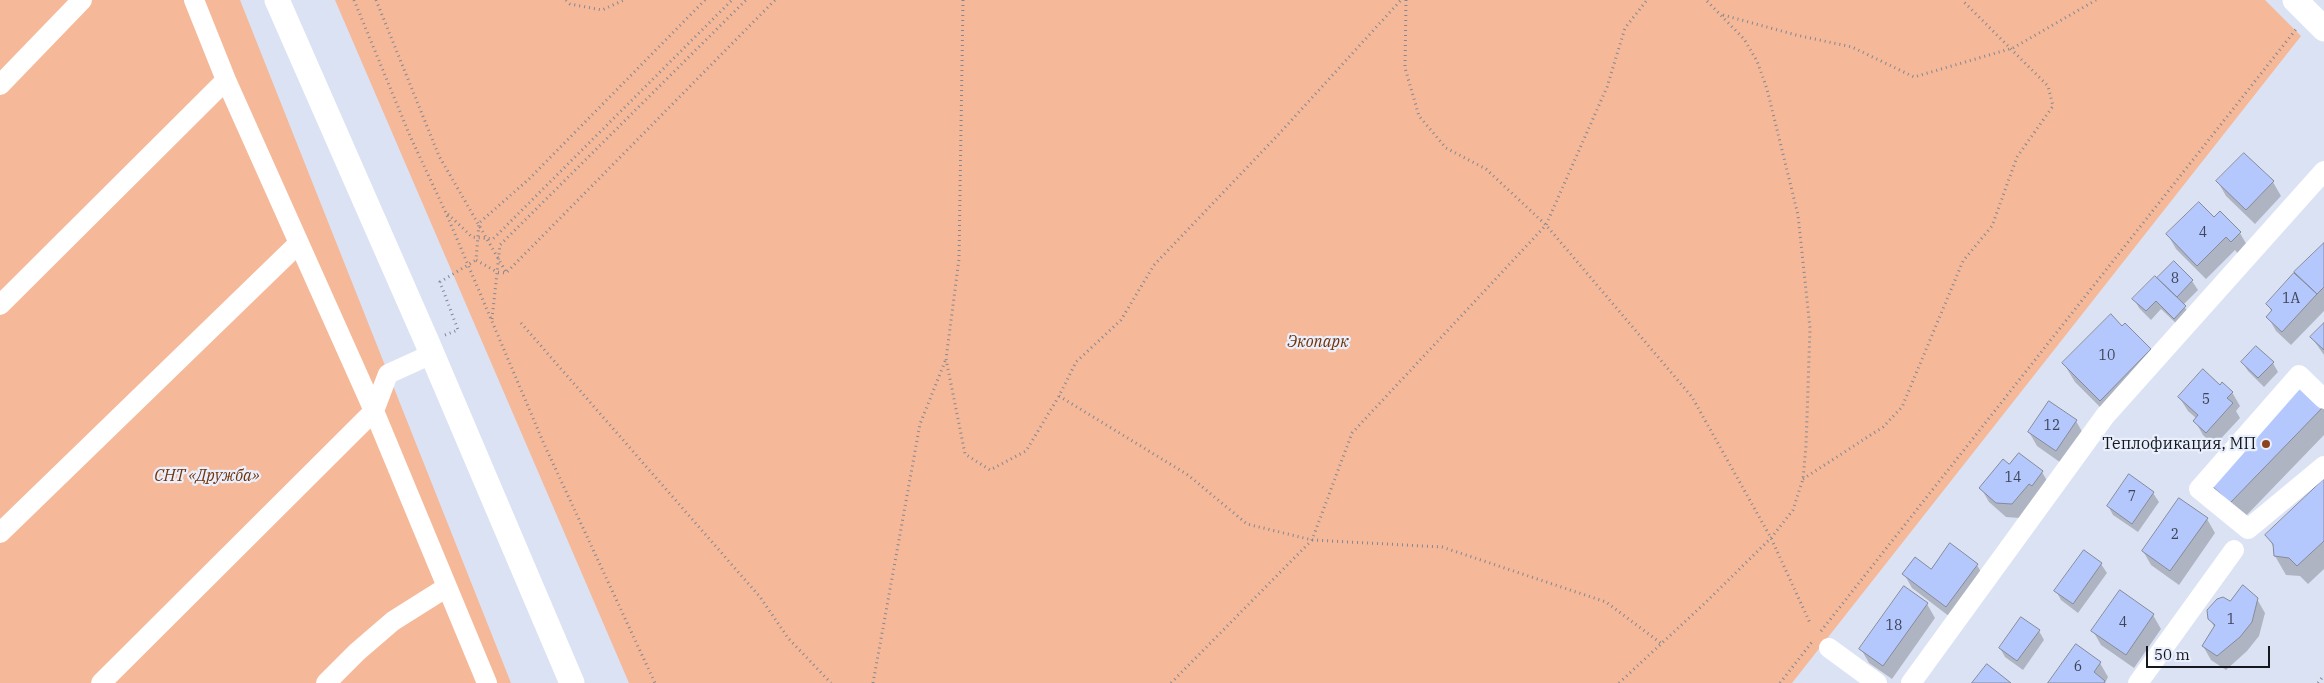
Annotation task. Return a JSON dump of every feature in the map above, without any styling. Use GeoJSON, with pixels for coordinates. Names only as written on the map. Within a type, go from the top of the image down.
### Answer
{"type":"FeatureCollection","features":[{"type":"Feature","properties":{"kind":"main road"},"geometry":{"type":"LineString","coordinates":[[277,0],[429,348],[572,683]]}},
{"type":"Feature","properties":{"kind":"street"},"geometry":{"type":"LineString","coordinates":[[0,85],[82,0]]}},
{"type":"Feature","properties":{"kind":"street"},"geometry":{"type":"LineString","coordinates":[[194,0],[226,80],[374,411],[487,683]]}},
{"type":"Feature","properties":{"kind":"street"},"geometry":{"type":"LineString","coordinates":[[0,306],[226,80]]}},
{"type":"Feature","properties":{"kind":"street"},"geometry":{"type":"LineString","coordinates":[[1911,683],[2105,416],[2324,171]]}},
{"type":"Feature","properties":{"kind":"street"},"geometry":{"type":"LineString","coordinates":[[0,532],[299,243]]}},
{"type":"Feature","properties":{"kind":"street"},"geometry":{"type":"LineString","coordinates":[[101,683],[374,411],[388,374],[429,348]]}},
{"type":"Feature","properties":{"kind":"street"},"geometry":{"type":"LineString","coordinates":[[2324,399],[2299,375],[2199,489],[2248,529],[2324,466]]}},
{"type":"Feature","properties":{"kind":"street"},"geometry":{"type":"LineString","coordinates":[[2138,683],[2234,550]]}},
{"type":"Feature","properties":{"kind":"street"},"geometry":{"type":"LineString","coordinates":[[326,683],[357,652],[393,622],[447,586]]}},
{"type":"Feature","properties":{"kind":"street"},"geometry":{"type":"LineString","coordinates":[[1829,648],[1877,683]]}},
{"type":"Feature","properties":{"kind":"path"},"geometry":{"type":"LineString","coordinates":[[354,0],[410,136],[446,213],[544,444],[655,683]]}},
{"type":"Feature","properties":{"kind":"path"},"geometry":{"type":"LineString","coordinates":[[376,0],[439,156],[506,273]]}},
{"type":"Feature","properties":{"kind":"path"},"geometry":{"type":"LineString","coordinates":[[566,0],[570,4],[602,10],[624,0]]}},
{"type":"Feature","properties":{"kind":"path"},"geometry":{"type":"LineString","coordinates":[[476,260],[479,224],[528,179],[705,0]]}},
{"type":"Feature","properties":{"kind":"path"},"geometry":{"type":"LineString","coordinates":[[446,213],[472,237],[493,238],[732,0]]}},
{"type":"Feature","properties":{"kind":"path"},"geometry":{"type":"LineString","coordinates":[[492,320],[500,245],[746,0]]}},
{"type":"Feature","properties":{"kind":"path"},"geometry":{"type":"LineString","coordinates":[[506,273],[775,0]]}},
{"type":"Feature","properties":{"kind":"path"},"geometry":{"type":"LineString","coordinates":[[873,683],[920,424],[946,358],[959,259],[963,0]]}},
{"type":"Feature","properties":{"kind":"path"},"geometry":{"type":"LineString","coordinates":[[946,358],[964,454],[990,470],[1026,451],[1059,396],[1076,362],[1121,320],[1154,265],[1278,135],[1401,0]]}},
{"type":"Feature","properties":{"kind":"path"},"geometry":{"type":"LineString","coordinates":[[1406,0],[1406,68],[1419,116],[1446,148],[1486,169],[1546,225],[1692,397],[1771,538],[1810,623]]}},
{"type":"Feature","properties":{"kind":"path"},"geometry":{"type":"LineString","coordinates":[[1170,683],[1312,540],[1352,433],[1546,225],[1607,88],[1625,28],[1647,0]]}},
{"type":"Feature","properties":{"kind":"path"},"geometry":{"type":"LineString","coordinates":[[1619,683],[1771,538],[1793,510],[1803,480],[1810,328],[1798,215],[1769,98],[1757,61],[1744,39],[1722,14],[1706,0]]}},
{"type":"Feature","properties":{"kind":"path"},"geometry":{"type":"LineString","coordinates":[[1803,480],[1883,427],[1902,407],[1964,261],[1992,226],[2016,157],[2053,106],[2048,86],[2013,48],[1962,0]]}},
{"type":"Feature","properties":{"kind":"path"},"geometry":{"type":"LineString","coordinates":[[1722,14],[1796,36],[1852,47],[1914,77],[2013,48],[2096,0]]}},
{"type":"Feature","properties":{"kind":"path"},"geometry":{"type":"LineString","coordinates":[[1780,683],[2307,17]]}},
{"type":"Feature","properties":{"kind":"path"},"geometry":{"type":"LineString","coordinates":[[429,348],[458,330],[440,282],[476,260]]}},
{"type":"Feature","properties":{"kind":"path"},"geometry":{"type":"LineString","coordinates":[[476,260],[497,272],[506,273]]}},
{"type":"Feature","properties":{"kind":"path"},"geometry":{"type":"LineString","coordinates":[[521,323],[760,597],[788,638],[831,683]]}},
{"type":"Feature","properties":{"kind":"path"},"geometry":{"type":"LineString","coordinates":[[1059,396],[1188,475],[1247,524],[1312,540],[1442,547],[1606,602],[1662,644]]}},
{"type":"Feature","properties":{"kind":"path"},"geometry":{"type":"LineString","coordinates":[[2318,683],[2324,675]]}},
{"type":"Feature","properties":{"kind":"green space","name":"СНТ «Дружба»"},"geometry":{"type":"Polygon","coordinates":[[[0,0],[240,0],[511,683],[0,683],[0,0]]]}},
{"type":"Feature","properties":{"kind":"green space","name":"Экопарк"},"geometry":{"type":"Polygon","coordinates":[[[335,0],[2265,0],[2301,36],[1792,683],[629,683],[335,0]]]}},
{"type":"Feature","properties":{"kind":"building"},"geometry":{"type":"Polygon","coordinates":[[[2244,153],[2274,181],[2246,210],[2216,181],[2244,153]]]}},
{"type":"Feature","properties":{"kind":"building"},"geometry":{"type":"Polygon","coordinates":[[[2199,202],[2214,217],[2220,211],[2241,232],[2231,242],[2226,237],[2197,266],[2166,234],[2199,202]]]}},
{"type":"Feature","properties":{"kind":"building"},"geometry":{"type":"Polygon","coordinates":[[[2324,243],[2324,287],[2317,294],[2294,272],[2324,243]]]}},
{"type":"Feature","properties":{"kind":"building"},"geometry":{"type":"Polygon","coordinates":[[[2174,261],[2193,280],[2177,297],[2157,278],[2174,261]]]}},
{"type":"Feature","properties":{"kind":"building"},"geometry":{"type":"Polygon","coordinates":[[[2294,273],[2317,294],[2282,332],[2266,317],[2272,310],[2266,304],[2294,273]]]}},
{"type":"Feature","properties":{"kind":"building"},"geometry":{"type":"Polygon","coordinates":[[[2155,276],[2186,306],[2174,319],[2156,301],[2146,311],[2132,299],[2155,276]]]}},
{"type":"Feature","properties":{"kind":"building"},"geometry":{"type":"Polygon","coordinates":[[[2111,314],[2122,326],[2125,323],[2151,349],[2100,401],[2062,363],[2111,314]]]}},
{"type":"Feature","properties":{"kind":"building"},"geometry":{"type":"Polygon","coordinates":[[[2324,323],[2324,350],[2310,337],[2324,323]]]}},
{"type":"Feature","properties":{"kind":"building"},"geometry":{"type":"Polygon","coordinates":[[[2256,346],[2274,362],[2258,378],[2241,362],[2256,346]]]}},
{"type":"Feature","properties":{"kind":"building"},"geometry":{"type":"Polygon","coordinates":[[[2203,369],[2220,385],[2222,382],[2233,392],[2227,398],[2233,403],[2206,433],[2193,421],[2198,415],[2178,397],[2203,369]]]}},
{"type":"Feature","properties":{"kind":"building","name":"Теплофикация, МП"},"geometry":{"type":"Polygon","coordinates":[[[2303,385],[2324,406],[2230,503],[2209,483],[2303,385]]]}},
{"type":"Feature","properties":{"kind":"building"},"geometry":{"type":"Polygon","coordinates":[[[2049,401],[2077,420],[2056,451],[2028,432],[2049,401]]]}},
{"type":"Feature","properties":{"kind":"building"},"geometry":{"type":"Polygon","coordinates":[[[2019,453],[2043,471],[2032,486],[2029,484],[2012,504],[1996,503],[1979,488],[2003,459],[2009,464],[2019,453]]]}},
{"type":"Feature","properties":{"kind":"building"},"geometry":{"type":"Polygon","coordinates":[[[2129,474],[2154,492],[2132,524],[2107,506],[2129,474]]]}},
{"type":"Feature","properties":{"kind":"building"},"geometry":{"type":"Polygon","coordinates":[[[2324,479],[2324,541],[2297,566],[2289,558],[2274,556],[2273,544],[2265,535],[2324,479]]]}},
{"type":"Feature","properties":{"kind":"building"},"geometry":{"type":"Polygon","coordinates":[[[2179,498],[2208,518],[2170,571],[2142,551],[2179,498]]]}},
{"type":"Feature","properties":{"kind":"building"},"geometry":{"type":"Polygon","coordinates":[[[1950,543],[1978,564],[1946,607],[1902,574],[1915,557],[1931,569],[1950,543]]]}},
{"type":"Feature","properties":{"kind":"building"},"geometry":{"type":"Polygon","coordinates":[[[2084,550],[2102,563],[2073,604],[2054,591],[2084,550]]]}},
{"type":"Feature","properties":{"kind":"building"},"geometry":{"type":"Polygon","coordinates":[[[2243,585],[2258,598],[2252,622],[2240,637],[2217,656],[2202,646],[2215,625],[2208,619],[2207,610],[2217,599],[2223,597],[2230,601],[2243,585]]]}},
{"type":"Feature","properties":{"kind":"building"},"geometry":{"type":"Polygon","coordinates":[[[1904,586],[1928,603],[1883,666],[1859,649],[1904,586]]]}},
{"type":"Feature","properties":{"kind":"building"},"geometry":{"type":"Polygon","coordinates":[[[2120,590],[2154,614],[2126,655],[2091,631],[2120,590]]]}},
{"type":"Feature","properties":{"kind":"building"},"geometry":{"type":"Polygon","coordinates":[[[2021,617],[2040,630],[2017,661],[1999,648],[2021,617]]]}},
{"type":"Feature","properties":{"kind":"building"},"geometry":{"type":"Polygon","coordinates":[[[2076,644],[2101,662],[2094,672],[2105,681],[2104,683],[2048,683],[2076,644]]]}},
{"type":"Feature","properties":{"kind":"building"},"geometry":{"type":"Polygon","coordinates":[[[1987,664],[2011,683],[1972,683],[1987,664]]]}},
{"type":"Feature","properties":{"kind":"place","name":"Теплофикация, МП"},"geometry":{"type":"Point","coordinates":[2266,444]}}]}
